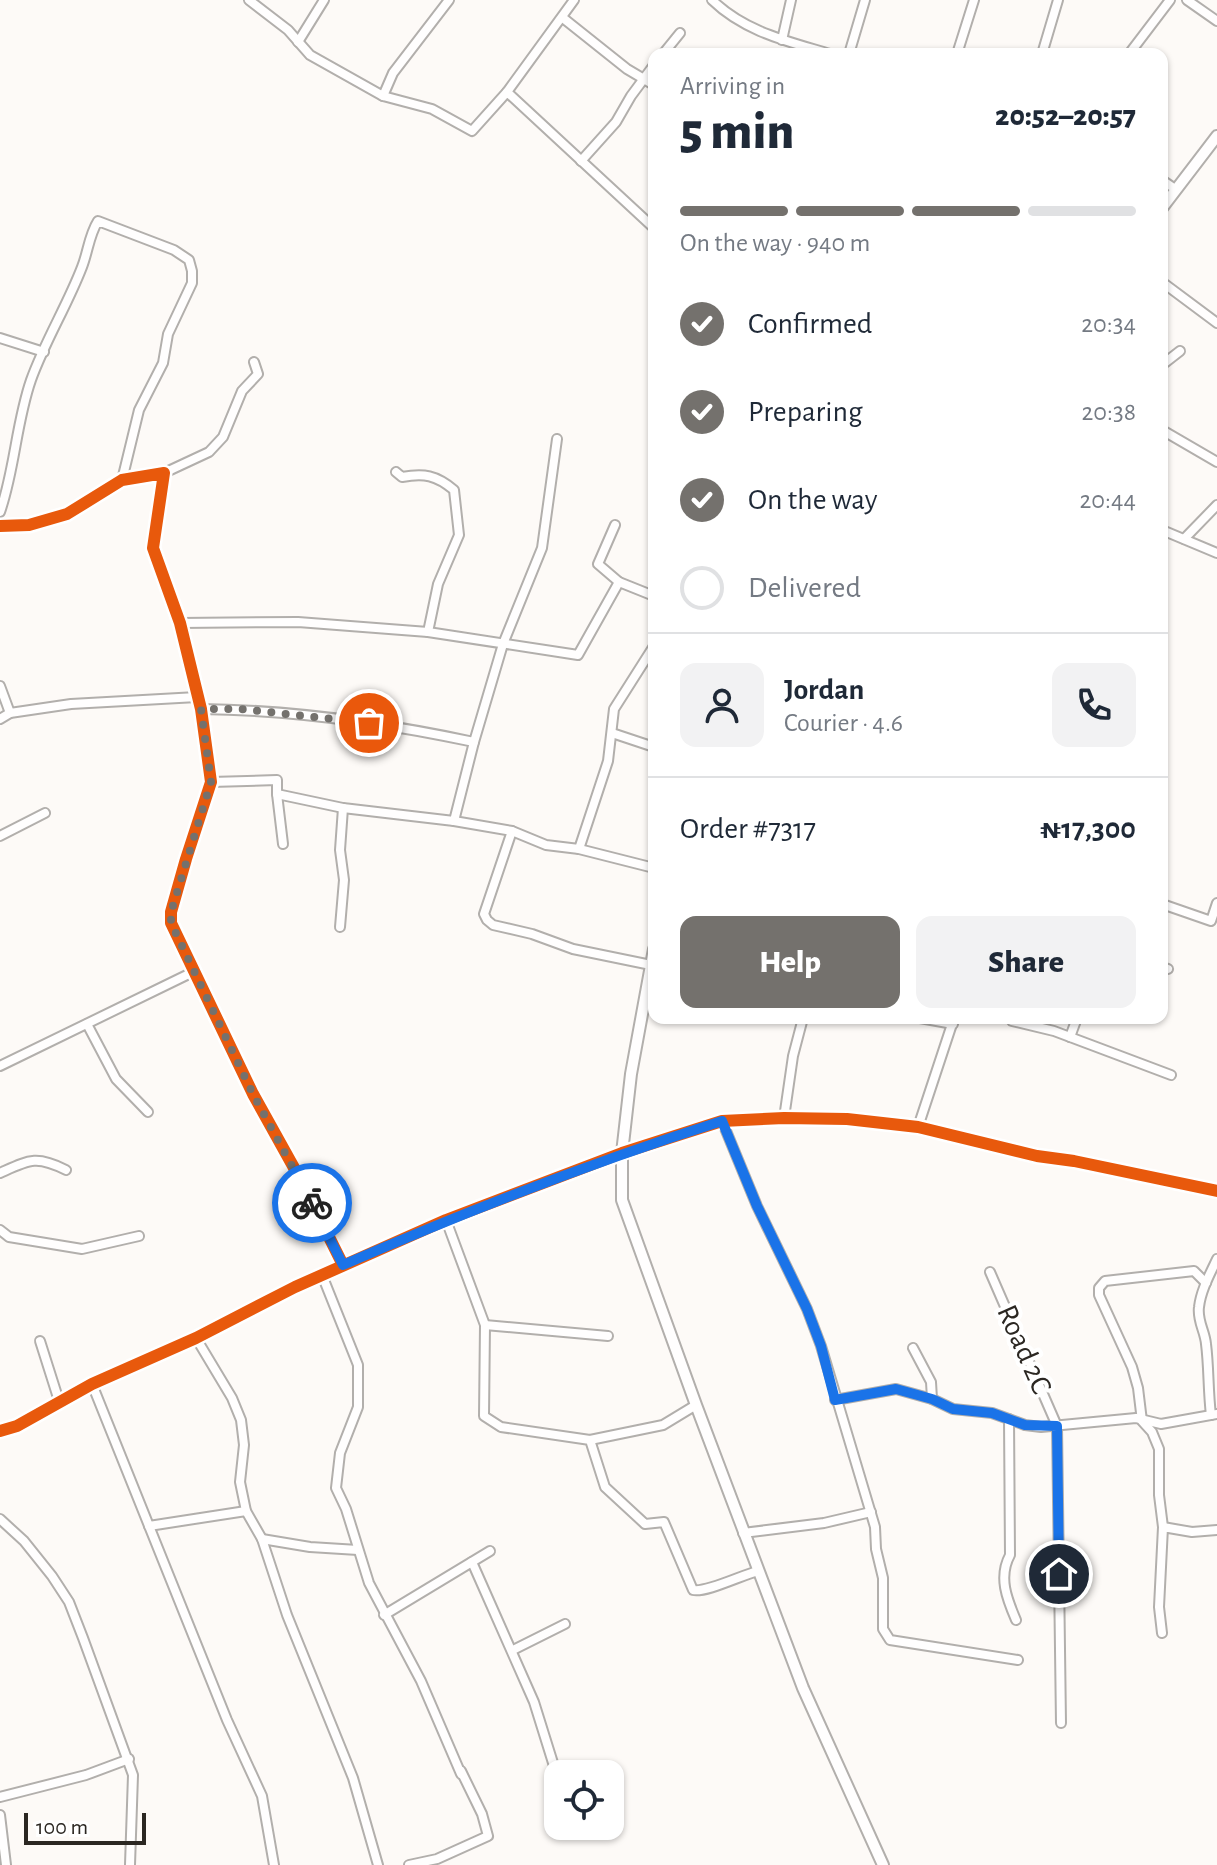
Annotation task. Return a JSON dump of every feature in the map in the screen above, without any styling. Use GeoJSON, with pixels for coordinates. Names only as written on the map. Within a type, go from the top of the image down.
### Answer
{"type":"FeatureCollection","features":[{"type":"Feature","properties":{"kind":"street"},"geometry":{"type":"LineString","coordinates":[[249,0],[288,30],[310,55],[383,96],[432,109],[472,131],[507,92],[574,0]]}},
{"type":"Feature","properties":{"kind":"street"},"geometry":{"type":"LineString","coordinates":[[298,42],[324,0]]}},
{"type":"Feature","properties":{"kind":"street"},"geometry":{"type":"LineString","coordinates":[[383,96],[393,73],[449,0]]}},
{"type":"Feature","properties":{"kind":"street"},"geometry":{"type":"LineString","coordinates":[[712,0],[729,17],[751,28],[809,48]]}},
{"type":"Feature","properties":{"kind":"street"},"geometry":{"type":"LineString","coordinates":[[782,40],[791,0]]}},
{"type":"Feature","properties":{"kind":"street"},"geometry":{"type":"LineString","coordinates":[[851,48],[865,0]]}},
{"type":"Feature","properties":{"kind":"street"},"geometry":{"type":"LineString","coordinates":[[959,48],[974,0]]}},
{"type":"Feature","properties":{"kind":"street"},"geometry":{"type":"LineString","coordinates":[[1044,48],[1058,0]]}},
{"type":"Feature","properties":{"kind":"street"},"geometry":{"type":"LineString","coordinates":[[1134,48],[1170,0]]}},
{"type":"Feature","properties":{"kind":"street"},"geometry":{"type":"LineString","coordinates":[[1187,0],[1217,21]]}},
{"type":"Feature","properties":{"kind":"street"},"geometry":{"type":"LineString","coordinates":[[563,18],[580,34],[648,81]]}},
{"type":"Feature","properties":{"kind":"street"},"geometry":{"type":"LineString","coordinates":[[668,48],[680,33]]}},
{"type":"Feature","properties":{"kind":"street"},"geometry":{"type":"LineString","coordinates":[[581,161],[616,122],[648,72]]}},
{"type":"Feature","properties":{"kind":"street"},"geometry":{"type":"LineString","coordinates":[[507,92],[648,222]]}},
{"type":"Feature","properties":{"kind":"street"},"geometry":{"type":"LineString","coordinates":[[1168,199],[1217,136]]}},
{"type":"Feature","properties":{"kind":"street"},"geometry":{"type":"LineString","coordinates":[[1168,184],[1175,189]]}},
{"type":"Feature","properties":{"kind":"street"},"geometry":{"type":"LineString","coordinates":[[0,512],[11,480],[17,436],[31,380],[82,267],[93,228],[98,221],[162,245],[189,260],[192,271],[192,283],[168,334],[163,363],[139,410],[122,480]]}},
{"type":"Feature","properties":{"kind":"street"},"geometry":{"type":"LineString","coordinates":[[1168,286],[1217,323]]}},
{"type":"Feature","properties":{"kind":"street"},"geometry":{"type":"LineString","coordinates":[[0,338],[44,352]]}},
{"type":"Feature","properties":{"kind":"street"},"geometry":{"type":"LineString","coordinates":[[1168,360],[1180,351]]}},
{"type":"Feature","properties":{"kind":"street"},"geometry":{"type":"LineString","coordinates":[[0,526],[29,525],[67,514],[122,480],[164,473],[209,452],[223,437],[242,391],[258,374],[254,362]]}},
{"type":"Feature","properties":{"kind":"street"},"geometry":{"type":"LineString","coordinates":[[1168,433],[1217,462]]}},
{"type":"Feature","properties":{"kind":"street"},"geometry":{"type":"LineString","coordinates":[[454,821],[503,644],[542,548],[557,439]]}},
{"type":"Feature","properties":{"kind":"street"},"geometry":{"type":"LineString","coordinates":[[396,472],[402,477],[431,476],[454,490],[459,535],[438,584],[428,632]]}},
{"type":"Feature","properties":{"kind":"street"},"geometry":{"type":"LineString","coordinates":[[164,473],[153,548],[180,623],[201,709],[211,782],[171,912],[171,923],[253,1094],[343,1265]]}},
{"type":"Feature","properties":{"kind":"street"},"geometry":{"type":"LineString","coordinates":[[1184,539],[1217,505]]}},
{"type":"Feature","properties":{"kind":"street"},"geometry":{"type":"LineString","coordinates":[[615,525],[598,564],[619,582],[648,594]]}},
{"type":"Feature","properties":{"kind":"street"},"geometry":{"type":"LineString","coordinates":[[1168,532],[1217,553]]}},
{"type":"Feature","properties":{"kind":"street"},"geometry":{"type":"LineString","coordinates":[[180,623],[298,622],[428,632],[578,655],[619,582]]}},
{"type":"Feature","properties":{"kind":"street"},"geometry":{"type":"LineString","coordinates":[[579,849],[608,761],[614,709],[648,655]]}},
{"type":"Feature","properties":{"kind":"street"},"geometry":{"type":"LineString","coordinates":[[0,686],[10,713]]}},
{"type":"Feature","properties":{"kind":"street"},"geometry":{"type":"LineString","coordinates":[[0,719],[10,713],[71,704],[197,697]]}},
{"type":"Feature","properties":{"kind":"street"},"geometry":{"type":"LineString","coordinates":[[201,709],[241,709],[399,726],[474,742]]}},
{"type":"Feature","properties":{"kind":"street"},"geometry":{"type":"LineString","coordinates":[[612,733],[648,745]]}},
{"type":"Feature","properties":{"kind":"street"},"geometry":{"type":"LineString","coordinates":[[211,782],[277,780],[283,844]]}},
{"type":"Feature","properties":{"kind":"street"},"geometry":{"type":"LineString","coordinates":[[277,794],[343,808],[512,831],[546,845],[579,849],[648,866]]}},
{"type":"Feature","properties":{"kind":"street"},"geometry":{"type":"LineString","coordinates":[[340,927],[344,880],[340,850],[343,808]]}},
{"type":"Feature","properties":{"kind":"street"},"geometry":{"type":"LineString","coordinates":[[0,836],[45,813]]}},
{"type":"Feature","properties":{"kind":"street"},"geometry":{"type":"LineString","coordinates":[[512,831],[484,914],[487,920],[493,925],[532,934],[573,949],[648,964]]}},
{"type":"Feature","properties":{"kind":"street"},"geometry":{"type":"LineString","coordinates":[[1168,906],[1211,921],[1217,903]]}},
{"type":"Feature","properties":{"kind":"street"},"geometry":{"type":"LineString","coordinates":[[0,1066],[193,972]]}},
{"type":"Feature","properties":{"kind":"street"},"geometry":{"type":"LineString","coordinates":[[648,981],[631,1074],[622,1153],[622,1200],[803,1688],[883,1865]]}},
{"type":"Feature","properties":{"kind":"street"},"geometry":{"type":"LineString","coordinates":[[87,1024],[116,1079],[148,1112]]}},
{"type":"Feature","properties":{"kind":"street"},"geometry":{"type":"LineString","coordinates":[[784,1118],[793,1056],[801,1024]]}},
{"type":"Feature","properties":{"kind":"street"},"geometry":{"type":"LineString","coordinates":[[918,1127],[953,1024]]}},
{"type":"Feature","properties":{"kind":"street"},"geometry":{"type":"LineString","coordinates":[[1029,1024],[1171,1075]]}},
{"type":"Feature","properties":{"kind":"street"},"geometry":{"type":"LineString","coordinates":[[1070,1037],[1075,1024]]}},
{"type":"Feature","properties":{"kind":"street"},"geometry":{"type":"LineString","coordinates":[[0,1431],[17,1426],[92,1384],[196,1338],[343,1265],[446,1220],[622,1153],[722,1121],[847,1119],[918,1127],[1037,1156],[1217,1191]]}},
{"type":"Feature","properties":{"kind":"street"},"geometry":{"type":"LineString","coordinates":[[722,1121],[821,1346],[877,1534],[876,1553],[883,1578],[883,1629],[890,1640],[1018,1660]]}},
{"type":"Feature","properties":{"kind":"street"},"geometry":{"type":"LineString","coordinates":[[0,1173],[32,1160],[43,1159],[66,1170]]}},
{"type":"Feature","properties":{"kind":"street"},"geometry":{"type":"LineString","coordinates":[[446,1220],[485,1325],[484,1416],[501,1427],[590,1440],[663,1425],[696,1405]]}},
{"type":"Feature","properties":{"kind":"street"},"geometry":{"type":"LineString","coordinates":[[0,1230],[9,1237],[82,1249],[139,1236]]}},
{"type":"Feature","properties":{"kind":"street"},"geometry":{"type":"LineString","coordinates":[[835,1400],[896,1389],[932,1399],[953,1409],[992,1413],[1025,1425],[1057,1426],[1136,1418],[1161,1424],[1214,1414],[1206,1365],[1206,1340],[1198,1317],[1202,1292],[1217,1259]]}},
{"type":"Feature","properties":{"kind":"street"},"geometry":{"type":"LineString","coordinates":[[1162,1633],[1159,1607],[1163,1527],[1159,1449],[1152,1432],[1142,1421],[1132,1367],[1099,1295],[1100,1284],[1152,1274],[1194,1271],[1206,1283]]}},
{"type":"Feature","properties":{"kind":"street","name":"Road 2C"},"geometry":{"type":"LineString","coordinates":[[990,1272],[1057,1426]]}},
{"type":"Feature","properties":{"kind":"street"},"geometry":{"type":"LineString","coordinates":[[322,1275],[358,1365],[358,1407],[340,1453],[336,1488],[384,1615],[420,1677],[461,1774]]}},
{"type":"Feature","properties":{"kind":"street"},"geometry":{"type":"LineString","coordinates":[[485,1325],[608,1336]]}},
{"type":"Feature","properties":{"kind":"street"},"geometry":{"type":"LineString","coordinates":[[196,1338],[232,1398],[244,1431],[240,1482],[246,1511],[262,1539],[302,1654],[353,1778],[378,1865]]}},
{"type":"Feature","properties":{"kind":"street"},"geometry":{"type":"LineString","coordinates":[[40,1341],[59,1401]]}},
{"type":"Feature","properties":{"kind":"street"},"geometry":{"type":"LineString","coordinates":[[913,1348],[931,1382],[932,1399]]}},
{"type":"Feature","properties":{"kind":"street"},"geometry":{"type":"LineString","coordinates":[[1206,1365],[1217,1368]]}},
{"type":"Feature","properties":{"kind":"street"},"geometry":{"type":"LineString","coordinates":[[92,1384],[227,1720],[262,1796],[274,1865]]}},
{"type":"Feature","properties":{"kind":"street"},"geometry":{"type":"LineString","coordinates":[[1009,1419],[1010,1555],[1005,1565],[1005,1593],[1016,1620]]}},
{"type":"Feature","properties":{"kind":"street"},"geometry":{"type":"LineString","coordinates":[[1057,1426],[1061,1723]]}},
{"type":"Feature","properties":{"kind":"street"},"geometry":{"type":"LineString","coordinates":[[590,1440],[605,1487],[645,1524],[664,1522],[693,1590],[703,1592],[736,1576],[758,1571]]}},
{"type":"Feature","properties":{"kind":"street"},"geometry":{"type":"LineString","coordinates":[[149,1526],[246,1511]]}},
{"type":"Feature","properties":{"kind":"street"},"geometry":{"type":"LineString","coordinates":[[743,1533],[824,1523],[871,1512]]}},
{"type":"Feature","properties":{"kind":"street"},"geometry":{"type":"LineString","coordinates":[[0,1519],[24,1541],[69,1602],[129,1759],[133,1793],[130,1865]]}},
{"type":"Feature","properties":{"kind":"street"},"geometry":{"type":"LineString","coordinates":[[1163,1527],[1192,1532],[1217,1530]]}},
{"type":"Feature","properties":{"kind":"street"},"geometry":{"type":"LineString","coordinates":[[262,1539],[310,1547],[358,1550]]}},
{"type":"Feature","properties":{"kind":"street"},"geometry":{"type":"LineString","coordinates":[[384,1615],[490,1551]]}},
{"type":"Feature","properties":{"kind":"street"},"geometry":{"type":"LineString","coordinates":[[472,1562],[513,1650],[552,1760]]}},
{"type":"Feature","properties":{"kind":"street"},"geometry":{"type":"LineString","coordinates":[[513,1650],[565,1624]]}},
{"type":"Feature","properties":{"kind":"street"},"geometry":{"type":"LineString","coordinates":[[409,1865],[437,1859],[488,1836],[482,1814],[436,1719]]}},
{"type":"Feature","properties":{"kind":"street"},"geometry":{"type":"LineString","coordinates":[[0,1797],[86,1775],[129,1759]]}},
{"type":"Feature","properties":{"kind":"street"},"geometry":{"type":"LineString","coordinates":[[0,1815],[6,1865]]}},
{"type":"Feature","properties":{"kind":"cycle path"},"geometry":{"type":"LineString","coordinates":[[0,526],[29,525],[67,514],[122,480],[164,473],[153,548],[180,623],[201,709],[211,782],[186,859],[171,912],[171,923],[253,1094],[343,1265]]}},
{"type":"Feature","properties":{"kind":"cycle path"},"geometry":{"type":"LineString","coordinates":[[0,1431],[17,1426],[92,1384],[196,1338],[295,1287],[446,1220],[622,1153],[722,1121],[847,1119],[918,1127],[1037,1156],[1217,1191]]}},
{"type":"Feature","properties":{"kind":"way so far"},"geometry":{"type":"LineString","coordinates":[[312,1203],[221,1031],[171,923],[171,912],[211,782],[201,709],[241,709],[369,723]]}},
{"type":"Feature","properties":{"kind":"route"},"geometry":{"type":"LineString","coordinates":[[312,1203],[343,1265],[446,1220],[622,1153],[722,1121],[757,1206],[807,1309],[821,1346],[835,1400],[896,1389],[932,1399],[953,1409],[992,1413],[1025,1425],[1057,1426],[1059,1574]]}}]}
